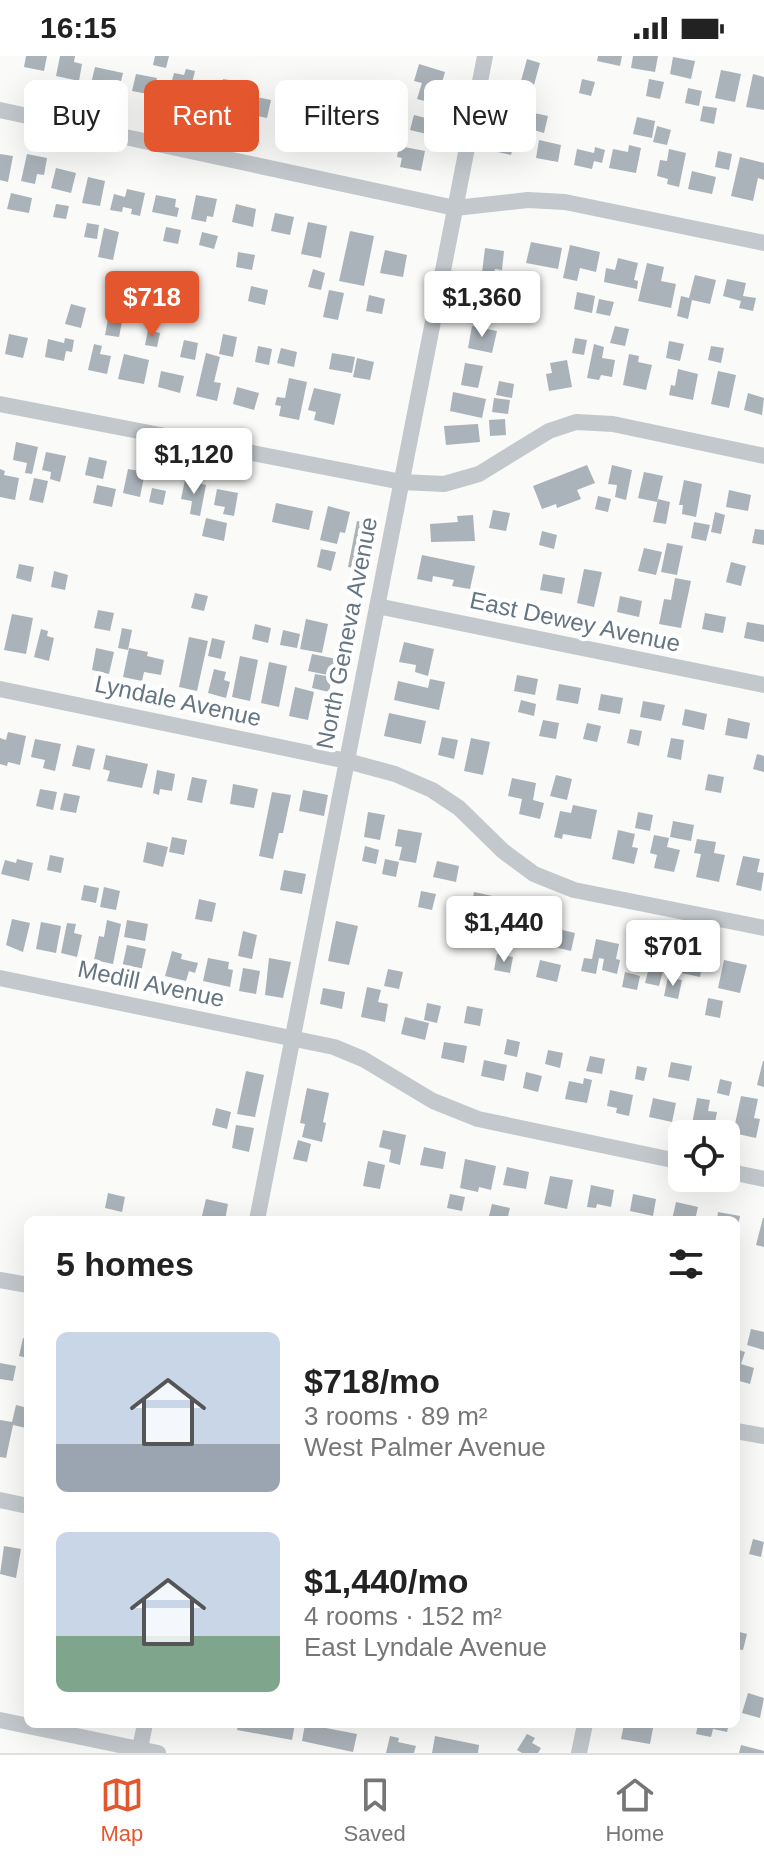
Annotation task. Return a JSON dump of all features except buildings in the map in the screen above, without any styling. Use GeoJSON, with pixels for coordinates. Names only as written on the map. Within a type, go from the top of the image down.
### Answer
{"type":"FeatureCollection","features":[{"type":"Feature","properties":{"kind":"street","name":"North Geneva Avenue"},"geometry":{"type":"LineString","coordinates":[[258,1216],[485,56]]}},
{"type":"Feature","properties":{"kind":"street"},"geometry":{"type":"LineString","coordinates":[[0,110],[455,208],[528,200],[565,202],[764,243]]}},
{"type":"Feature","properties":{"kind":"street"},"geometry":{"type":"LineString","coordinates":[[0,404],[402,482],[444,484],[479,474],[549,431],[576,422],[613,424],[764,456]]}},
{"type":"Feature","properties":{"kind":"street","name":"East Dewey Avenue"},"geometry":{"type":"LineString","coordinates":[[377,606],[764,685]]}},
{"type":"Feature","properties":{"kind":"street","name":"Lyndale Avenue"},"geometry":{"type":"LineString","coordinates":[[0,689],[347,761],[395,774],[432,790],[459,808],[503,851],[534,874],[574,890],[764,928]]}},
{"type":"Feature","properties":{"kind":"street","name":"Medill Avenue"},"geometry":{"type":"LineString","coordinates":[[0,978],[334,1047],[363,1059],[433,1101],[478,1119],[668,1159]]}},
{"type":"Feature","properties":{"kind":"street"},"geometry":{"type":"LineString","coordinates":[[740,1174],[764,1179]]}},
{"type":"Feature","properties":{"kind":"street"},"geometry":{"type":"LineString","coordinates":[[0,1280],[24,1284]]}},
{"type":"Feature","properties":{"kind":"street"},"geometry":{"type":"LineString","coordinates":[[740,1432],[764,1436]]}},
{"type":"Feature","properties":{"kind":"street"},"geometry":{"type":"LineString","coordinates":[[0,1500],[24,1505]]}},
{"type":"Feature","properties":{"kind":"street"},"geometry":{"type":"LineString","coordinates":[[0,1720],[24,1725]]}},
{"type":"Feature","properties":{"kind":"street"},"geometry":{"type":"LineString","coordinates":[[36,1728],[158,1753]]}},
{"type":"Feature","properties":{"kind":"street"},"geometry":{"type":"LineString","coordinates":[[139,1751],[144,1728]]}},
{"type":"Feature","properties":{"kind":"street"},"geometry":{"type":"LineString","coordinates":[[579,1753],[584,1728]]}}]}
